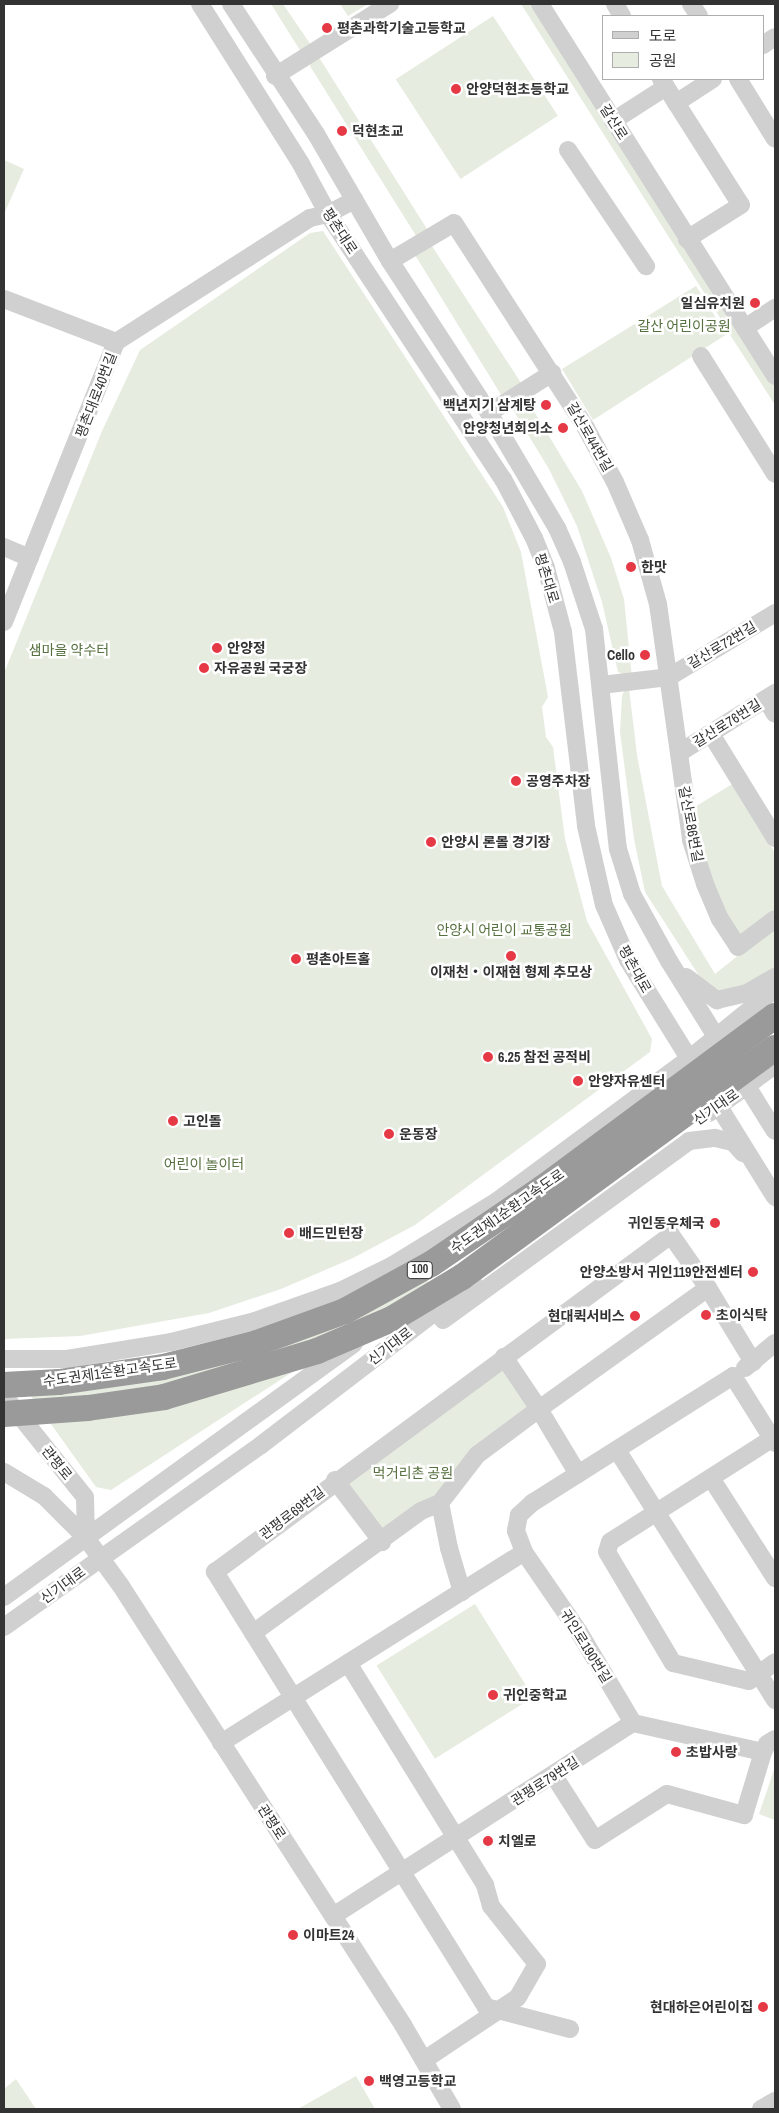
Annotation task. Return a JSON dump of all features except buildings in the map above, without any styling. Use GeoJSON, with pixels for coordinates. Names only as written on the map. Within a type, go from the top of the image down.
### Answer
{"type":"FeatureCollection","features":[{"type":"Feature","properties":{"kind":"highway","name":"수도권제1순환고속도로"},"geometry":{"type":"LineString","coordinates":[[4,1386],[60,1382],[163,1367],[257,1343],[344,1311],[432,1264],[543,1188],[775,1016]]}},
{"type":"Feature","properties":{"kind":"highway","name":"수도권제1순환고속도로"},"geometry":{"type":"LineString","coordinates":[[4,1414],[88,1408],[164,1397],[317,1351],[392,1319],[462,1277],[775,1061]]}},
{"type":"Feature","properties":{"kind":"street","name":"평촌대로"},"geometry":{"type":"LineString","coordinates":[[200,4],[301,164],[328,214],[503,478],[534,538],[546,568],[563,632],[586,826],[604,905],[628,960],[775,1197]]}},
{"type":"Feature","properties":{"kind":"street","name":"평촌대로"},"geometry":{"type":"LineString","coordinates":[[231,4],[275,76],[316,134],[390,262],[490,413],[557,528],[572,562],[594,630],[618,849],[632,894],[669,961],[775,1131]]}},
{"type":"Feature","properties":{"kind":"street"},"geometry":{"type":"LineString","coordinates":[[275,76],[390,4]]}},
{"type":"Feature","properties":{"kind":"street","name":"갈산로"},"geometry":{"type":"LineString","coordinates":[[540,4],[687,240],[775,376]]}},
{"type":"Feature","properties":{"kind":"street"},"geometry":{"type":"LineString","coordinates":[[615,4],[621,15]]}},
{"type":"Feature","properties":{"kind":"street"},"geometry":{"type":"LineString","coordinates":[[691,4],[698,15]]}},
{"type":"Feature","properties":{"kind":"street"},"geometry":{"type":"LineString","coordinates":[[764,45],[775,37]]}},
{"type":"Feature","properties":{"kind":"street"},"geometry":{"type":"LineString","coordinates":[[676,103],[711,80]]}},
{"type":"Feature","properties":{"kind":"street"},"geometry":{"type":"LineString","coordinates":[[739,80],[775,140]]}},
{"type":"Feature","properties":{"kind":"street"},"geometry":{"type":"LineString","coordinates":[[613,121],[663,83],[741,206],[687,240]]}},
{"type":"Feature","properties":{"kind":"street"},"geometry":{"type":"LineString","coordinates":[[568,150],[646,266]]}},
{"type":"Feature","properties":{"kind":"street","name":"평촌대로40번길"},"geometry":{"type":"LineString","coordinates":[[4,622],[116,342],[310,218],[328,214],[354,200]]}},
{"type":"Feature","properties":{"kind":"street","name":"갈산로44번길"},"geometry":{"type":"LineString","coordinates":[[390,262],[454,223],[552,372],[615,482],[640,540],[658,604],[669,677]]}},
{"type":"Feature","properties":{"kind":"street"},"geometry":{"type":"LineString","coordinates":[[4,299],[116,342]]}},
{"type":"Feature","properties":{"kind":"street"},"geometry":{"type":"LineString","coordinates":[[745,328],[775,308]]}},
{"type":"Feature","properties":{"kind":"street"},"geometry":{"type":"LineString","coordinates":[[701,356],[775,474]]}},
{"type":"Feature","properties":{"kind":"street"},"geometry":{"type":"LineString","coordinates":[[490,413],[552,372]]}},
{"type":"Feature","properties":{"kind":"street"},"geometry":{"type":"LineString","coordinates":[[4,547],[30,558]]}},
{"type":"Feature","properties":{"kind":"street","name":"갈산로72번길"},"geometry":{"type":"LineString","coordinates":[[669,677],[775,613]]}},
{"type":"Feature","properties":{"kind":"street"},"geometry":{"type":"LineString","coordinates":[[601,685],[669,677]]}},
{"type":"Feature","properties":{"kind":"street","name":"갈산로86번길"},"geometry":{"type":"LineString","coordinates":[[669,677],[678,753],[697,862],[720,919],[738,947],[775,919]]}},
{"type":"Feature","properties":{"kind":"street"},"geometry":{"type":"LineString","coordinates":[[770,696],[775,714]]}},
{"type":"Feature","properties":{"kind":"street","name":"갈산로76번길"},"geometry":{"type":"LineString","coordinates":[[678,753],[770,696]]}},
{"type":"Feature","properties":{"kind":"street"},"geometry":{"type":"LineString","coordinates":[[711,734],[775,838]]}},
{"type":"Feature","properties":{"kind":"street"},"geometry":{"type":"LineString","coordinates":[[669,961],[700,990],[717,1000],[747,993],[775,977]]}},
{"type":"Feature","properties":{"kind":"street"},"geometry":{"type":"LineString","coordinates":[[4,1359],[67,1359],[172,1342],[255,1321],[340,1291],[454,1229],[689,1059],[775,988]]}},
{"type":"Feature","properties":{"kind":"street","name":"신기대로"},"geometry":{"type":"LineString","coordinates":[[4,1627],[261,1445],[559,1206],[596,1168],[775,1038]]}},
{"type":"Feature","properties":{"kind":"street","name":"신기대로"},"geometry":{"type":"LineString","coordinates":[[4,1597],[559,1206],[748,1085],[775,1061]]}},
{"type":"Feature","properties":{"kind":"street"},"geometry":{"type":"LineString","coordinates":[[596,1168],[627,1104]]}},
{"type":"Feature","properties":{"kind":"street"},"geometry":{"type":"LineString","coordinates":[[261,1445],[509,1274],[689,1141],[715,1138],[733,1142],[756,1166]]}},
{"type":"Feature","properties":{"kind":"street"},"geometry":{"type":"LineString","coordinates":[[4,1386],[174,1360],[263,1335],[349,1303],[559,1206]]}},
{"type":"Feature","properties":{"kind":"street"},"geometry":{"type":"LineString","coordinates":[[509,1274],[559,1206]]}},
{"type":"Feature","properties":{"kind":"street"},"geometry":{"type":"LineString","coordinates":[[335,1480],[671,1235],[708,1288],[754,1362]]}},
{"type":"Feature","properties":{"kind":"street"},"geometry":{"type":"LineString","coordinates":[[253,1633],[382,1542],[421,1511],[440,1503],[478,1455],[708,1288]]}},
{"type":"Feature","properties":{"kind":"street","name":"귀인로190번길"},"geometry":{"type":"LineString","coordinates":[[633,1723],[579,1632],[524,1552],[516,1531],[519,1515],[578,1474],[754,1362],[775,1343]]}},
{"type":"Feature","properties":{"kind":"street"},"geometry":{"type":"LineString","coordinates":[[504,1357],[539,1409],[578,1474]]}},
{"type":"Feature","properties":{"kind":"street"},"geometry":{"type":"LineString","coordinates":[[733,1376],[774,1440],[610,1542],[607,1552],[673,1663],[748,1681],[775,1662]]}},
{"type":"Feature","properties":{"kind":"street","name":"관평로"},"geometry":{"type":"LineString","coordinates":[[4,1396],[85,1497],[86,1538]]}},
{"type":"Feature","properties":{"kind":"street"},"geometry":{"type":"LineString","coordinates":[[617,1450],[775,1700]]}},
{"type":"Feature","properties":{"kind":"street","name":"관평로"},"geometry":{"type":"LineString","coordinates":[[4,1472],[44,1496],[86,1538],[101,1558],[333,1916],[424,2060],[452,2109]]}},
{"type":"Feature","properties":{"kind":"street"},"geometry":{"type":"LineString","coordinates":[[711,1478],[775,1578]]}},
{"type":"Feature","properties":{"kind":"street","name":"관평로69번길"},"geometry":{"type":"LineString","coordinates":[[382,1542],[335,1480],[215,1572],[403,1872]]}},
{"type":"Feature","properties":{"kind":"street"},"geometry":{"type":"LineString","coordinates":[[440,1503],[449,1548],[462,1592]]}},
{"type":"Feature","properties":{"kind":"street"},"geometry":{"type":"LineString","coordinates":[[221,1743],[524,1552]]}},
{"type":"Feature","properties":{"kind":"street"},"geometry":{"type":"LineString","coordinates":[[348,1663],[485,1885],[491,1906],[537,1964],[517,1998],[503,2010],[424,2060]]}},
{"type":"Feature","properties":{"kind":"street"},"geometry":{"type":"LineString","coordinates":[[554,1776],[595,1840],[667,1794],[744,1815],[769,1745],[633,1723]]}},
{"type":"Feature","properties":{"kind":"street","name":"관평로79번길"},"geometry":{"type":"LineString","coordinates":[[333,1916],[554,1776],[633,1723]]}},
{"type":"Feature","properties":{"kind":"street"},"geometry":{"type":"LineString","coordinates":[[403,1872],[486,2007],[570,2029]]}},
{"type":"Feature","properties":{"kind":"street"},"geometry":{"type":"LineString","coordinates":[[761,2109],[775,2101]]}},
{"type":"Feature","properties":{"kind":"green space"},"geometry":{"type":"Polygon","coordinates":[[[271,4],[283,4],[315,51],[432,237],[418,239],[310,66],[315,52],[303,55],[271,4]]]}},
{"type":"Feature","properties":{"kind":"green space"},"geometry":{"type":"Polygon","coordinates":[[[340,4],[368,4],[348,16],[340,4]]]}},
{"type":"Feature","properties":{"kind":"green space","name":"갈산 어린이공원"},"geometry":{"type":"Polygon","coordinates":[[[521,4],[536,4],[775,381],[775,405],[727,330],[727,334],[593,420],[562,369],[696,286],[721,326],[724,324],[521,4]]]}},
{"type":"Feature","properties":{"kind":"green space"},"geometry":{"type":"Polygon","coordinates":[[[493,16],[558,116],[461,179],[396,79],[493,16]]]}},
{"type":"Feature","properties":{"kind":"green space"},"geometry":{"type":"Polygon","coordinates":[[[4,160],[24,169],[4,214],[4,160]]]}},
{"type":"Feature","properties":{"kind":"green space"},"geometry":{"type":"Polygon","coordinates":[[[323,231],[503,507],[521,552],[548,697],[542,707],[546,737],[553,747],[565,839],[587,921],[652,1039],[650,1052],[415,1225],[353,1258],[281,1289],[209,1313],[80,1336],[4,1339],[4,673],[102,431],[140,350],[310,233],[323,231]]]}},
{"type":"Feature","properties":{"kind":"green space"},"geometry":{"type":"Polygon","coordinates":[[[430,243],[525,389],[503,398],[415,255],[430,243]]]}},
{"type":"Feature","properties":{"kind":"green space"},"geometry":{"type":"Polygon","coordinates":[[[526,398],[582,491],[611,558],[624,599],[632,678],[618,672],[602,602],[577,526],[549,469],[513,410],[513,405],[526,398]]]}},
{"type":"Feature","properties":{"kind":"green space"},"geometry":{"type":"Polygon","coordinates":[[[629,688],[637,755],[662,886],[715,974],[775,926],[775,970],[743,994],[719,995],[705,985],[645,892],[634,839],[620,732],[622,696],[625,689],[629,688]]]}},
{"type":"Feature","properties":{"kind":"green space"},"geometry":{"type":"Polygon","coordinates":[[[734,783],[775,853],[775,910],[738,937],[705,866],[693,808],[734,783]]]}},
{"type":"Feature","properties":{"kind":"green space"},"geometry":{"type":"Polygon","coordinates":[[[422,1274],[429,1283],[111,1490],[96,1487],[23,1385],[173,1368],[422,1274]]]}},
{"type":"Feature","properties":{"kind":"green space","name":"먹거리촌 공원"},"geometry":{"type":"Polygon","coordinates":[[[504,1362],[531,1407],[438,1501],[385,1533],[345,1481],[504,1362]]]}},
{"type":"Feature","properties":{"kind":"green space"},"geometry":{"type":"Polygon","coordinates":[[[475,1604],[533,1697],[435,1759],[377,1665],[475,1604]]]}},
{"type":"Feature","properties":{"kind":"green space"},"geometry":{"type":"Polygon","coordinates":[[[775,1767],[775,1820],[759,1814],[775,1767]]]}},
{"type":"Feature","properties":{"kind":"green space"},"geometry":{"type":"Polygon","coordinates":[[[356,2076],[375,2109],[298,2109],[356,2076]]]}},
{"type":"Feature","properties":{"kind":"green space"},"geometry":{"type":"Polygon","coordinates":[[[16,2079],[36,2109],[4,2109],[4,2089],[16,2079]]]}},
{"type":"Feature","properties":{"kind":"place","name":"평촌과학기술고등학교"},"geometry":{"type":"Point","coordinates":[327,28]}},
{"type":"Feature","properties":{"kind":"place","name":"안양덕현초등학교"},"geometry":{"type":"Point","coordinates":[456,89]}},
{"type":"Feature","properties":{"kind":"place","name":"덕현초교"},"geometry":{"type":"Point","coordinates":[342,131]}},
{"type":"Feature","properties":{"kind":"place","name":"일심유치원"},"geometry":{"type":"Point","coordinates":[755,303]}},
{"type":"Feature","properties":{"kind":"place","name":"백년지기 삼계탕"},"geometry":{"type":"Point","coordinates":[546,405]}},
{"type":"Feature","properties":{"kind":"place","name":"안양청년회의소"},"geometry":{"type":"Point","coordinates":[563,428]}},
{"type":"Feature","properties":{"kind":"place","name":"한맛"},"geometry":{"type":"Point","coordinates":[631,567]}},
{"type":"Feature","properties":{"kind":"place","name":"안양정"},"geometry":{"type":"Point","coordinates":[217,648]}},
{"type":"Feature","properties":{"kind":"place","name":"Cello"},"geometry":{"type":"Point","coordinates":[645,655]}},
{"type":"Feature","properties":{"kind":"place","name":"자유공원 국궁장"},"geometry":{"type":"Point","coordinates":[204,668]}},
{"type":"Feature","properties":{"kind":"place","name":"공영주차장"},"geometry":{"type":"Point","coordinates":[516,781]}},
{"type":"Feature","properties":{"kind":"place","name":"안양시 론볼 경기장"},"geometry":{"type":"Point","coordinates":[431,842]}},
{"type":"Feature","properties":{"kind":"place","name":"이재천・이재현 형제 추모상"},"geometry":{"type":"Point","coordinates":[511,956]}},
{"type":"Feature","properties":{"kind":"place","name":"평촌아트홀"},"geometry":{"type":"Point","coordinates":[296,959]}},
{"type":"Feature","properties":{"kind":"place","name":"6.25 참전 공적비"},"geometry":{"type":"Point","coordinates":[488,1057]}},
{"type":"Feature","properties":{"kind":"place","name":"안양자유센터"},"geometry":{"type":"Point","coordinates":[578,1081]}},
{"type":"Feature","properties":{"kind":"place","name":"고인돌"},"geometry":{"type":"Point","coordinates":[173,1121]}},
{"type":"Feature","properties":{"kind":"place","name":"운동장"},"geometry":{"type":"Point","coordinates":[389,1134]}},
{"type":"Feature","properties":{"kind":"place","name":"귀인동우체국"},"geometry":{"type":"Point","coordinates":[715,1223]}},
{"type":"Feature","properties":{"kind":"place","name":"배드민턴장"},"geometry":{"type":"Point","coordinates":[289,1233]}},
{"type":"Feature","properties":{"kind":"place","name":"안양소방서 귀인119안전센터"},"geometry":{"type":"Point","coordinates":[753,1272]}},
{"type":"Feature","properties":{"kind":"place","name":"초이식탁"},"geometry":{"type":"Point","coordinates":[706,1315]}},
{"type":"Feature","properties":{"kind":"place","name":"현대퀵서비스"},"geometry":{"type":"Point","coordinates":[635,1316]}},
{"type":"Feature","properties":{"kind":"place","name":"귀인중학교"},"geometry":{"type":"Point","coordinates":[493,1695]}},
{"type":"Feature","properties":{"kind":"place","name":"초밥사랑"},"geometry":{"type":"Point","coordinates":[676,1752]}},
{"type":"Feature","properties":{"kind":"place","name":"치엘로"},"geometry":{"type":"Point","coordinates":[488,1841]}},
{"type":"Feature","properties":{"kind":"place","name":"이마트24"},"geometry":{"type":"Point","coordinates":[293,1935]}},
{"type":"Feature","properties":{"kind":"place","name":"현대하은어린이집"},"geometry":{"type":"Point","coordinates":[763,2007]}},
{"type":"Feature","properties":{"kind":"place","name":"백영고등학교"},"geometry":{"type":"Point","coordinates":[369,2081]}},
{"type":"Feature","properties":{"kind":"park label","name":"샘마을 약수터"},"geometry":{"type":"Point","coordinates":[69,650]}},
{"type":"Feature","properties":{"kind":"park label","name":"안양시 어린이 교통공원"},"geometry":{"type":"Point","coordinates":[504,930]}},
{"type":"Feature","properties":{"kind":"park label","name":"어린이 놀이터"},"geometry":{"type":"Point","coordinates":[204,1164]}}]}
